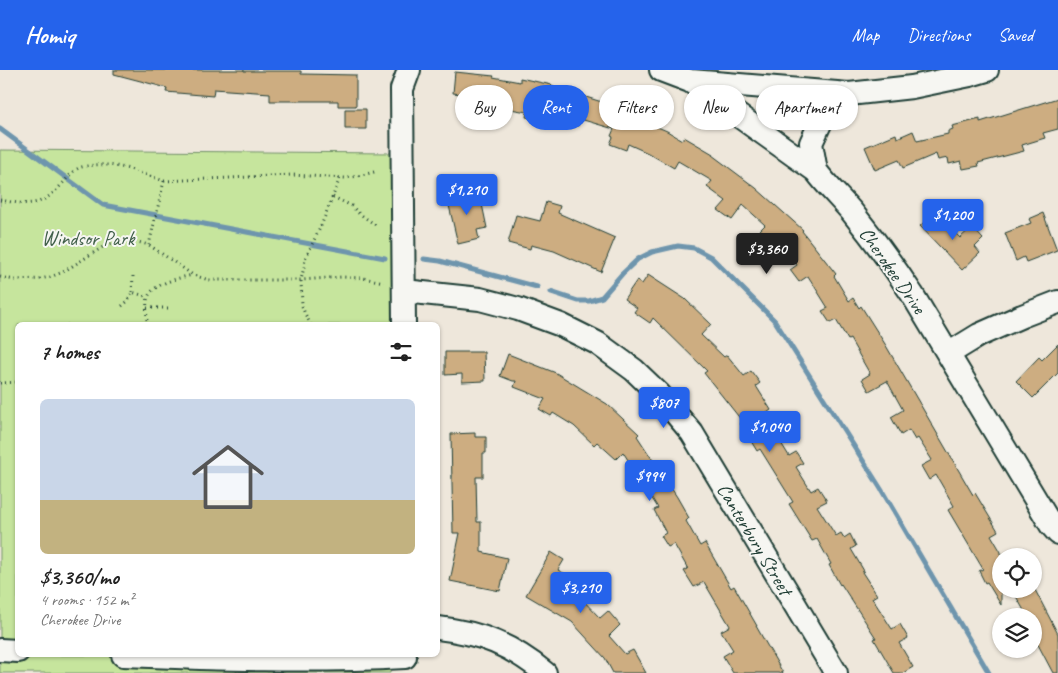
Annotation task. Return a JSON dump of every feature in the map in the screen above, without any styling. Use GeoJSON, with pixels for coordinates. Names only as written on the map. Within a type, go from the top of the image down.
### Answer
{"type":"FeatureCollection","features":[{"type":"Feature","properties":{"kind":"street","name":"Cherokee Drive"},"geometry":{"type":"LineString","coordinates":[[660,70],[690,81],[816,171],[825,184],[850,210],[893,265],[912,294],[1051,525],[1058,533]]}},
{"type":"Feature","properties":{"kind":"street"},"geometry":{"type":"LineString","coordinates":[[858,93],[912,87],[987,70]]}},
{"type":"Feature","properties":{"kind":"street"},"geometry":{"type":"LineString","coordinates":[[402,76],[396,287],[403,322]]}},
{"type":"Feature","properties":{"kind":"street"},"geometry":{"type":"LineString","coordinates":[[690,81],[756,86]]}},
{"type":"Feature","properties":{"kind":"street"},"geometry":{"type":"LineString","coordinates":[[816,171],[811,143],[817,130]]}},
{"type":"Feature","properties":{"kind":"street","name":"Canterbury Street"},"geometry":{"type":"LineString","coordinates":[[396,287],[480,299],[518,309],[561,325],[597,343],[634,370],[659,394],[692,433],[836,673]]}},
{"type":"Feature","properties":{"kind":"street"},"geometry":{"type":"LineString","coordinates":[[948,354],[979,335],[1058,302]]}},
{"type":"Feature","properties":{"kind":"street"},"geometry":{"type":"LineString","coordinates":[[440,628],[461,631],[498,642],[529,659],[545,673]]}},
{"type":"Feature","properties":{"kind":"street"},"geometry":{"type":"LineString","coordinates":[[0,650],[15,651]]}},
{"type":"Feature","properties":{"kind":"street"},"geometry":{"type":"LineString","coordinates":[[178,657],[405,662]]}},
{"type":"Feature","properties":{"kind":"path"},"geometry":{"type":"LineString","coordinates":[[0,200],[31,204],[47,199],[74,172],[82,167],[100,165],[121,166],[164,181],[292,175],[340,178],[378,171]]}},
{"type":"Feature","properties":{"kind":"path"},"geometry":{"type":"LineString","coordinates":[[309,322],[302,306],[301,280],[305,260],[340,178]]}},
{"type":"Feature","properties":{"kind":"path"},"geometry":{"type":"LineString","coordinates":[[150,245],[164,181]]}},
{"type":"Feature","properties":{"kind":"path"},"geometry":{"type":"LineString","coordinates":[[333,197],[352,206],[356,212],[377,226]]}},
{"type":"Feature","properties":{"kind":"path"},"geometry":{"type":"LineString","coordinates":[[0,277],[15,280],[50,277],[63,272],[106,245],[123,240],[150,245],[193,275],[209,280],[301,280],[342,277],[363,278],[396,287]]}},
{"type":"Feature","properties":{"kind":"path"},"geometry":{"type":"LineString","coordinates":[[147,322],[148,297],[153,290],[159,286],[193,275]]}},
{"type":"Feature","properties":{"kind":"path"},"geometry":{"type":"LineString","coordinates":[[122,306],[128,301],[132,292],[133,276]]}},
{"type":"Feature","properties":{"kind":"path"},"geometry":{"type":"LineString","coordinates":[[132,292],[148,297]]}},
{"type":"Feature","properties":{"kind":"path"},"geometry":{"type":"LineString","coordinates":[[147,308],[172,308]]}},
{"type":"Feature","properties":{"kind":"path"},"geometry":{"type":"LineString","coordinates":[[0,383],[15,382]]}},
{"type":"Feature","properties":{"kind":"green space","name":"Windsor Park"},"geometry":{"type":"Polygon","coordinates":[[[0,150],[392,153],[392,322],[15,322],[15,657],[391,657],[390,673],[0,673],[0,150]]]}},
{"type":"Feature","properties":{"kind":"building"},"geometry":{"type":"Polygon","coordinates":[[[114,70],[301,71],[301,74],[356,75],[356,106],[338,106],[338,101],[270,101],[270,93],[214,89],[213,96],[166,92],[167,88],[114,74],[114,70]]]}},
{"type":"Feature","properties":{"kind":"building"},"geometry":{"type":"Polygon","coordinates":[[[455,72],[494,76],[520,82],[520,78],[552,85],[523,85],[523,111],[513,109],[513,85],[455,85],[455,93],[453,93],[455,72]]]}},
{"type":"Feature","properties":{"kind":"building"},"geometry":{"type":"Polygon","coordinates":[[[589,98],[599,101],[599,125],[589,122],[589,98]]]}},
{"type":"Feature","properties":{"kind":"building"},"geometry":{"type":"Polygon","coordinates":[[[1058,98],[1058,129],[1043,133],[1045,138],[1022,145],[1024,151],[978,163],[979,166],[963,169],[961,161],[949,164],[948,158],[938,160],[936,154],[903,168],[899,160],[875,170],[865,147],[896,134],[897,138],[913,131],[917,141],[948,134],[948,131],[953,129],[952,126],[980,119],[980,122],[1058,98]]]}},
{"type":"Feature","properties":{"kind":"building"},"geometry":{"type":"Polygon","coordinates":[[[345,109],[366,109],[366,129],[345,129],[345,109]]]}},
{"type":"Feature","properties":{"kind":"building"},"geometry":{"type":"Polygon","coordinates":[[[614,130],[665,130],[682,140],[684,137],[713,154],[756,188],[803,230],[836,274],[834,276],[849,301],[853,298],[859,308],[861,306],[973,495],[975,493],[998,531],[991,535],[999,548],[992,548],[992,590],[987,582],[985,583],[979,571],[983,569],[948,510],[954,506],[936,475],[929,480],[921,466],[932,460],[918,438],[915,440],[909,430],[901,435],[891,417],[903,410],[887,381],[869,391],[862,379],[870,374],[850,339],[848,340],[836,320],[830,323],[822,311],[828,308],[808,276],[799,282],[790,270],[797,265],[774,235],[771,240],[760,230],[765,225],[743,205],[732,220],[718,210],[726,201],[707,187],[712,181],[678,161],[674,168],[628,144],[626,150],[610,144],[613,137],[611,136],[614,130]]]}},
{"type":"Feature","properties":{"kind":"building"},"geometry":{"type":"Polygon","coordinates":[[[479,190],[487,228],[477,230],[479,239],[458,244],[447,197],[479,190]]]}},
{"type":"Feature","properties":{"kind":"building"},"geometry":{"type":"Polygon","coordinates":[[[546,202],[560,206],[558,213],[615,238],[601,272],[554,251],[531,245],[530,249],[508,243],[516,215],[540,221],[546,202]]]}},
{"type":"Feature","properties":{"kind":"building"},"geometry":{"type":"Polygon","coordinates":[[[935,212],[960,238],[972,227],[983,239],[975,247],[980,253],[962,270],[920,226],[935,212]]]}},
{"type":"Feature","properties":{"kind":"building"},"geometry":{"type":"Polygon","coordinates":[[[1043,213],[1057,250],[1026,262],[1024,257],[1016,261],[1005,233],[1031,223],[1029,219],[1043,213]]]}},
{"type":"Feature","properties":{"kind":"building"},"geometry":{"type":"Polygon","coordinates":[[[648,275],[685,299],[711,324],[701,335],[724,357],[727,355],[744,376],[751,371],[760,383],[756,386],[771,410],[764,415],[789,456],[796,452],[803,463],[796,467],[811,491],[818,487],[827,501],[817,506],[836,536],[841,533],[844,538],[850,534],[856,546],[851,549],[864,571],[862,572],[877,595],[872,598],[892,629],[900,624],[908,638],[899,643],[913,667],[903,673],[894,673],[874,639],[876,638],[840,585],[817,539],[812,541],[789,504],[793,502],[760,449],[757,451],[740,423],[742,421],[704,373],[707,371],[653,318],[650,323],[634,312],[637,308],[624,299],[637,280],[642,284],[648,275]]]}},
{"type":"Feature","properties":{"kind":"building"},"geometry":{"type":"Polygon","coordinates":[[[1058,344],[1058,373],[1033,398],[1016,381],[1039,357],[1042,360],[1058,344]]]}},
{"type":"Feature","properties":{"kind":"building"},"geometry":{"type":"Polygon","coordinates":[[[445,352],[484,352],[485,381],[462,382],[462,374],[445,375],[445,352]]]}},
{"type":"Feature","properties":{"kind":"building"},"geometry":{"type":"Polygon","coordinates":[[[508,354],[556,373],[607,404],[639,434],[637,436],[689,518],[686,521],[700,546],[705,543],[731,588],[734,586],[783,673],[733,673],[723,656],[733,650],[721,631],[730,626],[704,582],[694,587],[684,571],[688,569],[674,544],[668,547],[661,536],[666,533],[654,510],[658,508],[623,452],[616,459],[597,442],[594,445],[574,426],[553,413],[551,416],[539,409],[545,399],[514,387],[516,381],[500,376],[508,354]]]}},
{"type":"Feature","properties":{"kind":"building"},"geometry":{"type":"Polygon","coordinates":[[[475,433],[475,437],[486,437],[486,453],[483,453],[483,477],[476,477],[477,522],[481,522],[481,552],[507,558],[500,591],[450,581],[460,533],[453,533],[451,434],[475,433]]]}},
{"type":"Feature","properties":{"kind":"building"},"geometry":{"type":"Polygon","coordinates":[[[551,552],[564,560],[558,570],[583,584],[577,594],[600,618],[608,611],[620,625],[609,636],[625,654],[633,650],[646,673],[613,673],[605,658],[572,622],[526,595],[551,552]]]}},
{"type":"Feature","properties":{"kind":"building"},"geometry":{"type":"Polygon","coordinates":[[[1017,598],[1039,598],[1058,634],[1058,673],[1053,673],[1042,652],[1042,608],[1023,608],[1017,598]]]}},
{"type":"Feature","properties":{"kind":"waterway"},"geometry":{"type":"LineString","coordinates":[[0,129],[103,205],[385,258]]}},
{"type":"Feature","properties":{"kind":"waterway"},"geometry":{"type":"LineString","coordinates":[[551,292],[578,301],[589,301],[602,297],[638,259],[652,252],[678,246],[694,248],[711,257],[775,321],[881,489],[989,673]]}},
{"type":"Feature","properties":{"kind":"waterway"},"geometry":{"type":"LineString","coordinates":[[424,259],[440,261],[537,287]]}}]}
